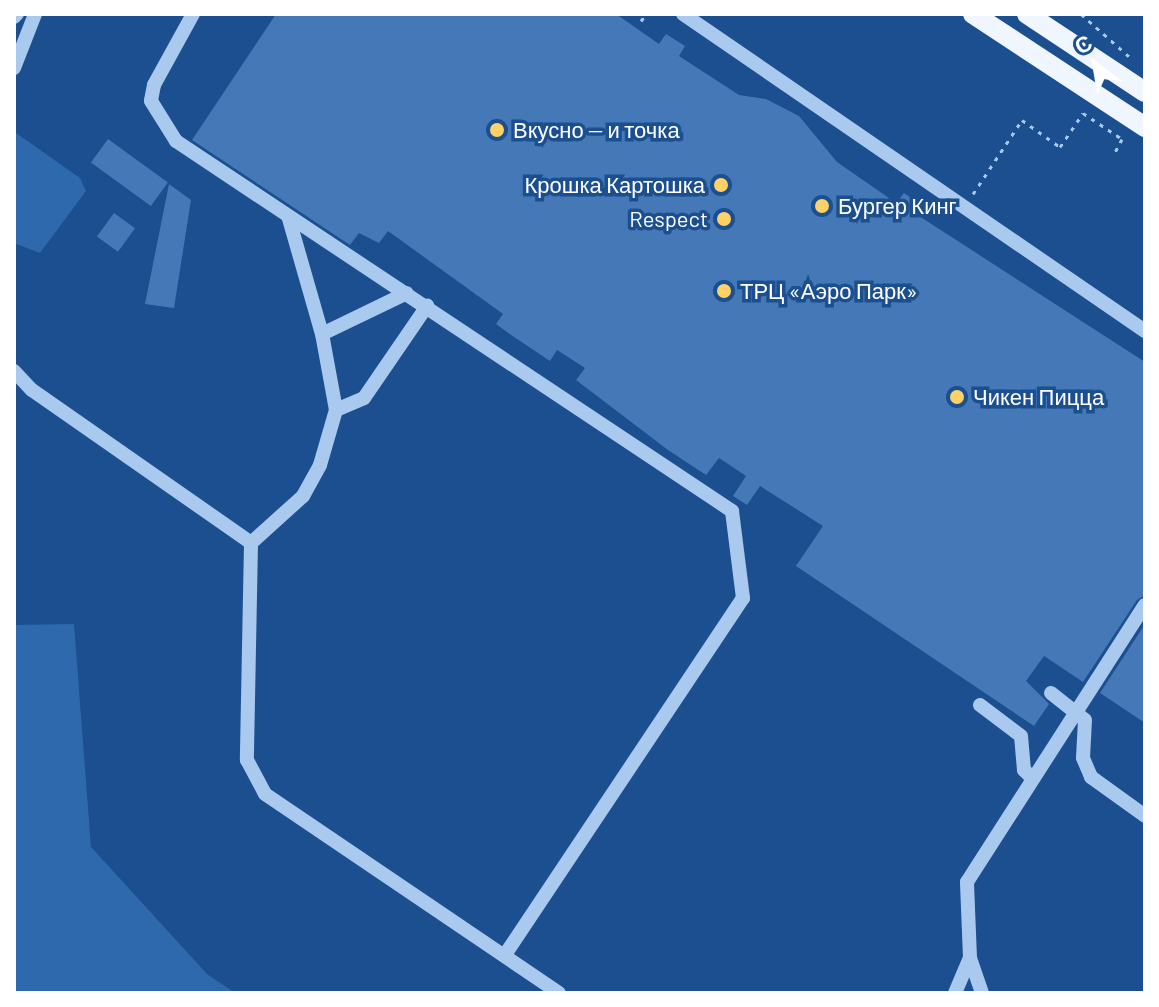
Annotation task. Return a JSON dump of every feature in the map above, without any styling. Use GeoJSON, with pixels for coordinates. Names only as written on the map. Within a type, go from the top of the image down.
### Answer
{"type":"FeatureCollection","features":[{"type":"Feature","properties":{"kind":"main road"},"geometry":{"type":"LineString","coordinates":[[973,14],[1145,127]]}},
{"type":"Feature","properties":{"kind":"main road"},"geometry":{"type":"LineString","coordinates":[[1027,14],[1051,20],[1145,92]]}},
{"type":"Feature","properties":{"kind":"street"},"geometry":{"type":"LineString","coordinates":[[14,68],[35,14]]}},
{"type":"Feature","properties":{"kind":"street"},"geometry":{"type":"LineString","coordinates":[[193,14],[154,85],[151,101],[176,141],[732,511],[743,598],[504,956]]}},
{"type":"Feature","properties":{"kind":"street"},"geometry":{"type":"LineString","coordinates":[[691,16],[1145,331]]}},
{"type":"Feature","properties":{"kind":"street"},"geometry":{"type":"LineString","coordinates":[[289,219],[322,334],[336,410],[320,465],[303,496],[251,543],[247,760],[265,794],[559,993]]}},
{"type":"Feature","properties":{"kind":"street"},"geometry":{"type":"LineString","coordinates":[[322,334],[407,293]]}},
{"type":"Feature","properties":{"kind":"street"},"geometry":{"type":"LineString","coordinates":[[336,410],[364,398],[427,306]]}},
{"type":"Feature","properties":{"kind":"street"},"geometry":{"type":"LineString","coordinates":[[14,371],[32,390],[251,543]]}},
{"type":"Feature","properties":{"kind":"street"},"geometry":{"type":"LineString","coordinates":[[982,993],[970,958],[967,882],[1031,777],[1145,605]]}},
{"type":"Feature","properties":{"kind":"street"},"geometry":{"type":"LineString","coordinates":[[1051,693],[1085,720],[1083,758],[1091,777],[1145,816]]}},
{"type":"Feature","properties":{"kind":"street"},"geometry":{"type":"LineString","coordinates":[[980,705],[1021,736],[1024,770],[1031,777]]}},
{"type":"Feature","properties":{"kind":"street"},"geometry":{"type":"LineString","coordinates":[[955,993],[970,958]]}},
{"type":"Feature","properties":{"kind":"path"},"geometry":{"type":"LineString","coordinates":[[641,21],[646,14]]}},
{"type":"Feature","properties":{"kind":"path"},"geometry":{"type":"LineString","coordinates":[[1081,14],[1134,61]]}},
{"type":"Feature","properties":{"kind":"path"},"geometry":{"type":"LineString","coordinates":[[965,207],[1022,120],[1060,147],[1083,113],[1122,139],[1113,156]]}},
{"type":"Feature","properties":{"kind":"shaded area"},"geometry":{"type":"Polygon","coordinates":[[[16,133],[80,178],[86,191],[40,253],[14,243],[16,133]]]}},
{"type":"Feature","properties":{"kind":"shaded area"},"geometry":{"type":"Polygon","coordinates":[[[74,624],[91,847],[207,974],[235,993],[14,993],[14,625],[74,624]]]}},
{"type":"Feature","properties":{"kind":"building","name":"ТРЦ «Аэро Парк»"},"geometry":{"type":"Polygon","coordinates":[[[276,14],[616,14],[659,44],[666,34],[685,46],[679,56],[739,95],[766,99],[799,116],[837,162],[896,203],[904,193],[922,205],[916,214],[1145,362],[1145,595],[1137,600],[1083,682],[1044,656],[1026,681],[1049,704],[1034,726],[796,566],[823,526],[760,486],[747,505],[733,496],[746,476],[719,458],[706,475],[668,450],[576,380],[585,368],[557,350],[550,361],[511,335],[496,324],[503,314],[388,231],[379,243],[359,233],[350,245],[192,140],[276,14]]]}},
{"type":"Feature","properties":{"kind":"building"},"geometry":{"type":"Polygon","coordinates":[[[108,139],[168,182],[151,206],[91,162],[108,139]]]}},
{"type":"Feature","properties":{"kind":"building"},"geometry":{"type":"Polygon","coordinates":[[[169,184],[191,200],[174,308],[145,304],[169,184]]]}},
{"type":"Feature","properties":{"kind":"building"},"geometry":{"type":"Polygon","coordinates":[[[114,213],[135,228],[118,252],[97,236],[114,213]]]}},
{"type":"Feature","properties":{"kind":"building"},"geometry":{"type":"Polygon","coordinates":[[[1145,624],[1145,723],[1100,693],[1145,624]]]}},
{"type":"Feature","properties":{"kind":"place","name":"Вкусно — и точка"},"geometry":{"type":"Point","coordinates":[497,130]}},
{"type":"Feature","properties":{"kind":"place","name":"Крошка Картошка"},"geometry":{"type":"Point","coordinates":[721,185]}},
{"type":"Feature","properties":{"kind":"place","name":"Бургер Кинг"},"geometry":{"type":"Point","coordinates":[822,206]}},
{"type":"Feature","properties":{"kind":"place","name":"Respect"},"geometry":{"type":"Point","coordinates":[724,219]}},
{"type":"Feature","properties":{"kind":"place","name":"ТРЦ «Аэро Парк»"},"geometry":{"type":"Point","coordinates":[724,291]}},
{"type":"Feature","properties":{"kind":"place","name":"Чикен Пицца"},"geometry":{"type":"Point","coordinates":[957,397]}}]}
